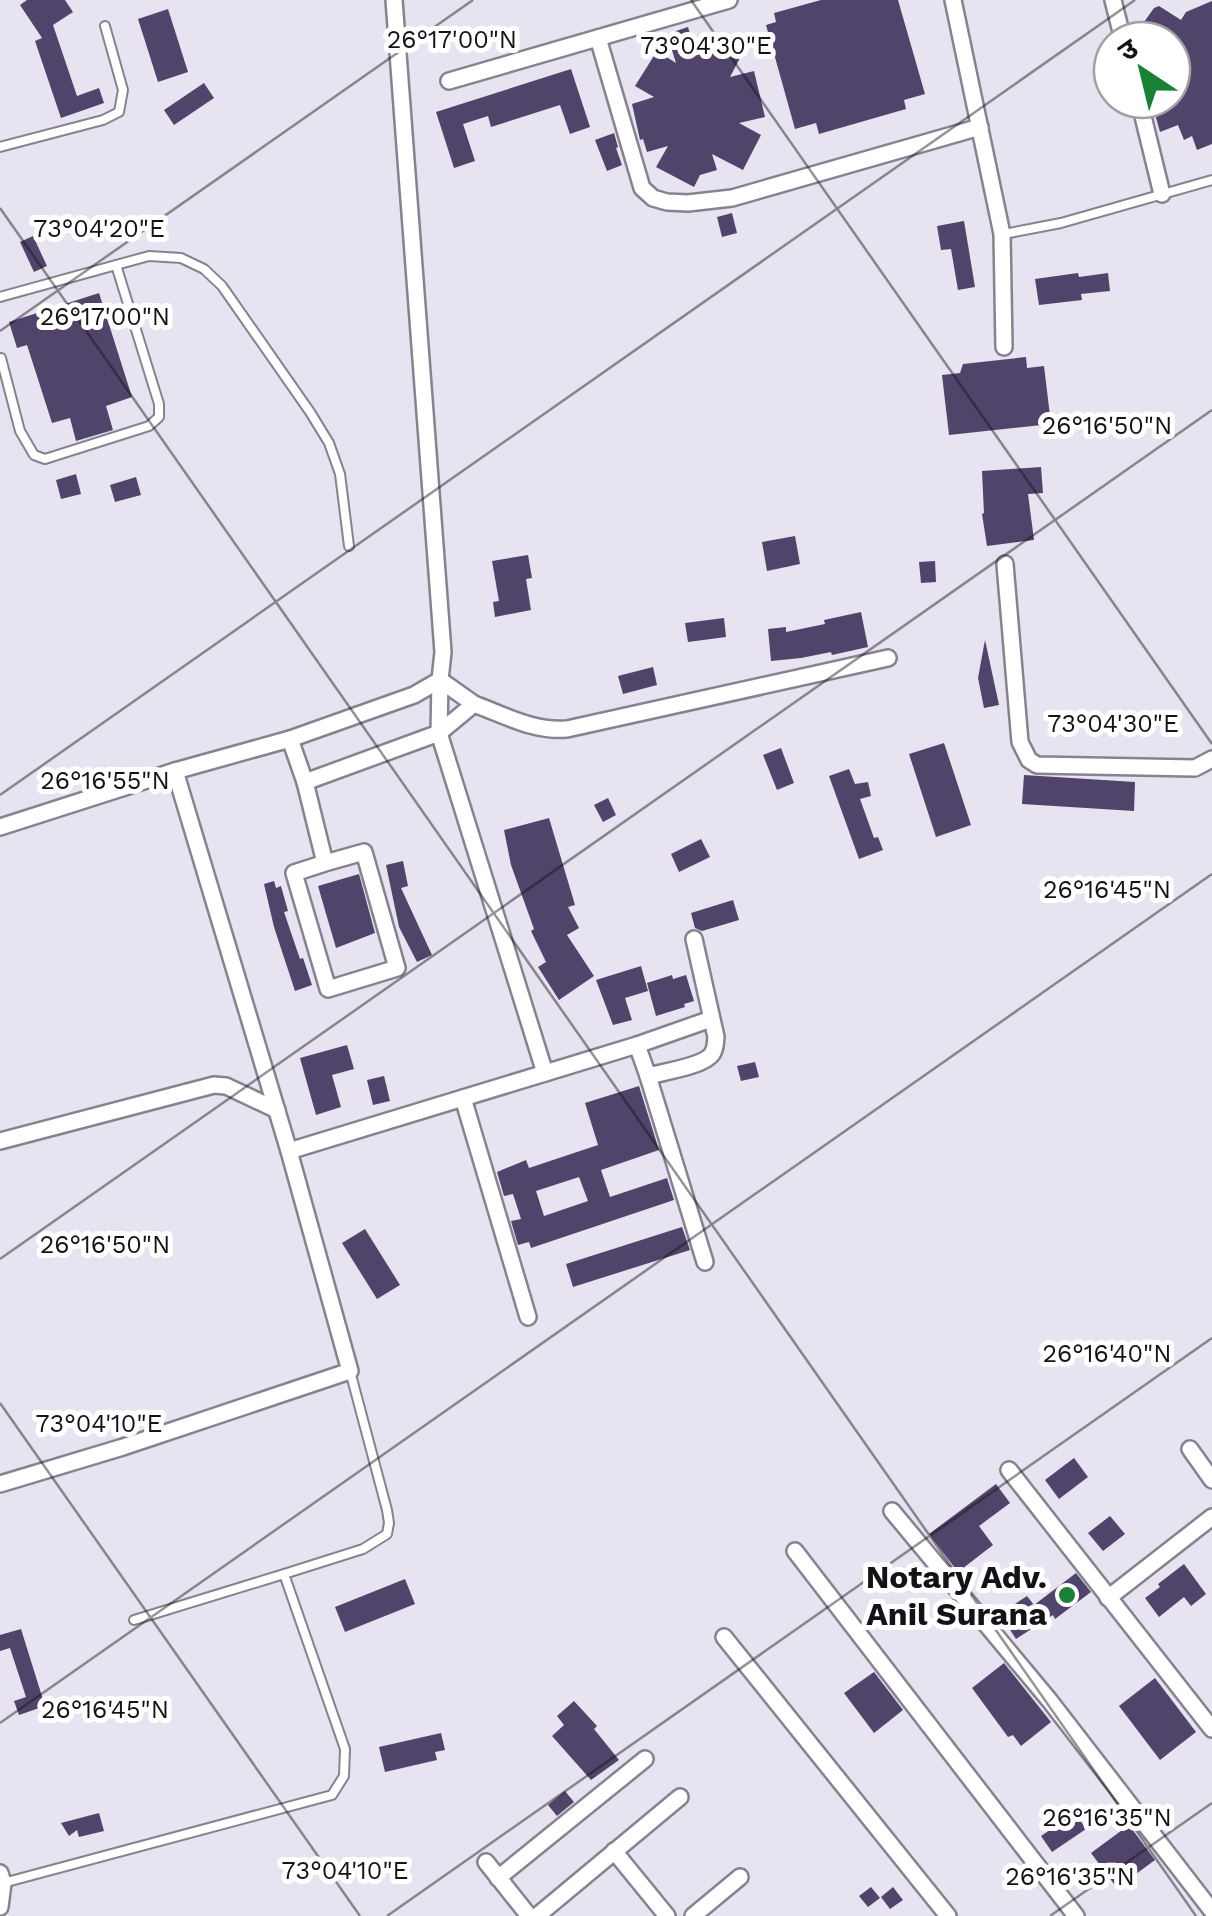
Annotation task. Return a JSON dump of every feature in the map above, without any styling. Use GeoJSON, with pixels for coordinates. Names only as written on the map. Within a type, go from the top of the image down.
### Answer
{"type":"FeatureCollection","features":[{"type":"Feature","properties":{"kind":"street"},"geometry":{"type":"LineString","coordinates":[[394,0],[443,652],[438,733],[545,1073]]}},
{"type":"Feature","properties":{"kind":"street"},"geometry":{"type":"LineString","coordinates":[[448,81],[729,0]]}},
{"type":"Feature","properties":{"kind":"street"},"geometry":{"type":"LineString","coordinates":[[953,0],[1002,234],[1004,346]]}},
{"type":"Feature","properties":{"kind":"street"},"geometry":{"type":"LineString","coordinates":[[598,38],[642,188],[653,198],[667,202],[688,204],[732,198],[980,126]]}},
{"type":"Feature","properties":{"kind":"street"},"geometry":{"type":"LineString","coordinates":[[1144,120],[1162,194]]}},
{"type":"Feature","properties":{"kind":"street"},"geometry":{"type":"LineString","coordinates":[[1004,564],[1020,742],[1029,760],[1037,764],[1195,768],[1212,759]]}},
{"type":"Feature","properties":{"kind":"street"},"geometry":{"type":"LineString","coordinates":[[440,680],[474,704],[544,730],[567,730],[888,658]]}},
{"type":"Feature","properties":{"kind":"street"},"geometry":{"type":"LineString","coordinates":[[0,826],[290,739],[414,696],[440,680]]}},
{"type":"Feature","properties":{"kind":"street"},"geometry":{"type":"LineString","coordinates":[[304,782],[438,733],[474,704]]}},
{"type":"Feature","properties":{"kind":"street"},"geometry":{"type":"LineString","coordinates":[[290,739],[325,864]]}},
{"type":"Feature","properties":{"kind":"street"},"geometry":{"type":"LineString","coordinates":[[0,1484],[350,1372],[290,1152],[175,772]]}},
{"type":"Feature","properties":{"kind":"street"},"geometry":{"type":"LineString","coordinates":[[364,852],[397,968],[328,989],[294,874],[325,864],[364,852]]}},
{"type":"Feature","properties":{"kind":"street"},"geometry":{"type":"LineString","coordinates":[[648,1076],[700,1062],[710,1056],[716,1044],[694,940]]}},
{"type":"Feature","properties":{"kind":"street"},"geometry":{"type":"LineString","coordinates":[[290,1152],[711,1019]]}},
{"type":"Feature","properties":{"kind":"street"},"geometry":{"type":"LineString","coordinates":[[637,1045],[705,1262]]}},
{"type":"Feature","properties":{"kind":"street"},"geometry":{"type":"LineString","coordinates":[[0,1140],[214,1085],[226,1086],[277,1110]]}},
{"type":"Feature","properties":{"kind":"street"},"geometry":{"type":"LineString","coordinates":[[463,1098],[528,1318]]}},
{"type":"Feature","properties":{"kind":"street"},"geometry":{"type":"LineString","coordinates":[[1190,1448],[1212,1480]]}},
{"type":"Feature","properties":{"kind":"street"},"geometry":{"type":"LineString","coordinates":[[1009,1470],[1212,1729]]}},
{"type":"Feature","properties":{"kind":"street"},"geometry":{"type":"LineString","coordinates":[[892,1512],[1050,1701],[1212,1911]]}},
{"type":"Feature","properties":{"kind":"street"},"geometry":{"type":"LineString","coordinates":[[1108,1598],[1212,1517]]}},
{"type":"Feature","properties":{"kind":"street"},"geometry":{"type":"LineString","coordinates":[[795,1551],[1076,1916]]}},
{"type":"Feature","properties":{"kind":"street"},"geometry":{"type":"LineString","coordinates":[[724,1638],[948,1916]]}},
{"type":"Feature","properties":{"kind":"street"},"geometry":{"type":"LineString","coordinates":[[498,1878],[645,1760]]}},
{"type":"Feature","properties":{"kind":"street"},"geometry":{"type":"LineString","coordinates":[[537,1916],[680,1797]]}},
{"type":"Feature","properties":{"kind":"street"},"geometry":{"type":"LineString","coordinates":[[614,1851],[668,1916]]}},
{"type":"Feature","properties":{"kind":"street"},"geometry":{"type":"LineString","coordinates":[[486,1862],[529,1916]]}},
{"type":"Feature","properties":{"kind":"street"},"geometry":{"type":"LineString","coordinates":[[694,1916],[740,1877]]}},
{"type":"Feature","properties":{"kind":"street"},"geometry":{"type":"LineString","coordinates":[[0,1907],[2,1878]]}},
{"type":"Feature","properties":{"kind":"lane"},"geometry":{"type":"LineString","coordinates":[[0,147],[103,120],[119,112],[122,90],[105,26]]}},
{"type":"Feature","properties":{"kind":"lane"},"geometry":{"type":"LineString","coordinates":[[1002,234],[1061,223],[1212,180]]}},
{"type":"Feature","properties":{"kind":"lane"},"geometry":{"type":"LineString","coordinates":[[0,297],[150,256],[181,258],[204,269],[222,286],[329,444],[340,474],[349,546]]}},
{"type":"Feature","properties":{"kind":"lane"},"geometry":{"type":"LineString","coordinates":[[0,357],[20,431],[34,455],[44,459],[149,426],[159,417],[160,404],[116,265]]}},
{"type":"Feature","properties":{"kind":"lane"},"geometry":{"type":"LineString","coordinates":[[134,1620],[363,1550],[387,1534],[387,1510],[350,1372]]}},
{"type":"Feature","properties":{"kind":"lane"},"geometry":{"type":"LineString","coordinates":[[2,1878],[332,1795],[344,1776],[345,1749],[284,1574]]}},
{"type":"Feature","properties":{"kind":"building"},"geometry":{"type":"Polygon","coordinates":[[[27,0],[65,0],[73,12],[53,25],[77,96],[99,88],[104,103],[61,118],[35,41],[42,38],[20,5],[27,0]]]}},
{"type":"Feature","properties":{"kind":"building"},"geometry":{"type":"Polygon","coordinates":[[[821,0],[898,0],[925,94],[904,100],[906,109],[819,134],[816,123],[795,129],[766,25],[776,22],[774,13],[821,0]]]}},
{"type":"Feature","properties":{"kind":"building"},"geometry":{"type":"Polygon","coordinates":[[[1212,1],[1212,144],[1197,150],[1192,136],[1184,140],[1178,125],[1160,132],[1157,120],[1192,120],[1192,20],[1181,20],[1186,12],[1212,1]]]}},
{"type":"Feature","properties":{"kind":"building"},"geometry":{"type":"Polygon","coordinates":[[[1159,6],[1181,20],[1145,20],[1159,6]]]}},
{"type":"Feature","properties":{"kind":"building"},"geometry":{"type":"Polygon","coordinates":[[[168,9],[188,72],[158,82],[138,19],[168,9]]]}},
{"type":"Feature","properties":{"kind":"building"},"geometry":{"type":"Polygon","coordinates":[[[688,27],[696,56],[706,39],[740,58],[730,77],[754,71],[765,117],[739,123],[761,135],[743,170],[712,154],[717,170],[700,175],[694,187],[656,167],[668,146],[647,152],[643,139],[640,140],[632,104],[654,97],[635,86],[657,51],[676,63],[667,34],[688,27]]]}},
{"type":"Feature","properties":{"kind":"building"},"geometry":{"type":"Polygon","coordinates":[[[571,69],[590,127],[570,134],[560,105],[491,127],[488,116],[463,124],[475,161],[454,168],[436,112],[571,69]]]}},
{"type":"Feature","properties":{"kind":"building"},"geometry":{"type":"Polygon","coordinates":[[[204,83],[214,98],[174,125],[164,110],[204,83]]]}},
{"type":"Feature","properties":{"kind":"building"},"geometry":{"type":"Polygon","coordinates":[[[614,133],[622,165],[607,171],[595,140],[614,133]]]}},
{"type":"Feature","properties":{"kind":"building"},"geometry":{"type":"Polygon","coordinates":[[[732,213],[737,233],[722,237],[717,217],[732,213]]]}},
{"type":"Feature","properties":{"kind":"building"},"geometry":{"type":"Polygon","coordinates":[[[964,221],[975,287],[958,290],[951,249],[941,250],[937,226],[964,221]]]}},
{"type":"Feature","properties":{"kind":"building"},"geometry":{"type":"Polygon","coordinates":[[[33,236],[47,266],[34,272],[20,242],[33,236]]]}},
{"type":"Feature","properties":{"kind":"building"},"geometry":{"type":"Polygon","coordinates":[[[1078,273],[1079,277],[1108,273],[1110,291],[1081,294],[1082,300],[1039,305],[1035,279],[1078,273]]]}},
{"type":"Feature","properties":{"kind":"building"},"geometry":{"type":"Polygon","coordinates":[[[99,293],[132,397],[106,406],[113,430],[76,441],[70,418],[52,423],[27,345],[17,348],[9,322],[99,293]]]}},
{"type":"Feature","properties":{"kind":"building"},"geometry":{"type":"Polygon","coordinates":[[[1026,357],[1027,368],[1044,366],[1051,424],[949,435],[942,375],[960,373],[963,364],[1026,357]]]}},
{"type":"Feature","properties":{"kind":"building"},"geometry":{"type":"Polygon","coordinates":[[[1041,467],[1043,493],[1028,494],[1034,540],[987,546],[982,471],[1041,467]]]}},
{"type":"Feature","properties":{"kind":"building"},"geometry":{"type":"Polygon","coordinates":[[[76,474],[81,494],[61,499],[56,480],[76,474]]]}},
{"type":"Feature","properties":{"kind":"building"},"geometry":{"type":"Polygon","coordinates":[[[136,477],[141,495],[115,502],[110,485],[136,477]]]}},
{"type":"Feature","properties":{"kind":"building"},"geometry":{"type":"Polygon","coordinates":[[[795,536],[800,564],[767,571],[762,542],[795,536]]]}},
{"type":"Feature","properties":{"kind":"building"},"geometry":{"type":"Polygon","coordinates":[[[528,555],[532,578],[526,579],[531,610],[495,617],[493,602],[499,601],[492,561],[528,555]]]}},
{"type":"Feature","properties":{"kind":"building"},"geometry":{"type":"Polygon","coordinates":[[[935,561],[936,582],[921,583],[919,562],[935,561]]]}},
{"type":"Feature","properties":{"kind":"building"},"geometry":{"type":"Polygon","coordinates":[[[861,612],[868,647],[771,661],[768,629],[786,627],[786,632],[861,612]]]}},
{"type":"Feature","properties":{"kind":"building"},"geometry":{"type":"Polygon","coordinates":[[[724,618],[726,637],[688,642],[685,623],[724,618]]]}},
{"type":"Feature","properties":{"kind":"building"},"geometry":{"type":"Polygon","coordinates":[[[985,640],[999,705],[984,708],[978,678],[985,640]]]}},
{"type":"Feature","properties":{"kind":"building"},"geometry":{"type":"Polygon","coordinates":[[[653,667],[657,685],[623,694],[618,676],[653,667]]]}},
{"type":"Feature","properties":{"kind":"building"},"geometry":{"type":"Polygon","coordinates":[[[944,743],[971,825],[936,837],[909,754],[944,743]]]}},
{"type":"Feature","properties":{"kind":"building"},"geometry":{"type":"Polygon","coordinates":[[[781,748],[794,783],[777,790],[763,755],[781,748]]]}},
{"type":"Feature","properties":{"kind":"building"},"geometry":{"type":"Polygon","coordinates":[[[849,769],[855,784],[868,782],[871,796],[860,799],[874,838],[878,837],[883,850],[859,859],[829,776],[849,769]]]}},
{"type":"Feature","properties":{"kind":"building"},"geometry":{"type":"Polygon","coordinates":[[[1024,775],[1135,782],[1134,811],[1022,804],[1024,775]]]}},
{"type":"Feature","properties":{"kind":"building"},"geometry":{"type":"Polygon","coordinates":[[[608,798],[616,815],[603,822],[594,805],[608,798]]]}},
{"type":"Feature","properties":{"kind":"building"},"geometry":{"type":"Polygon","coordinates":[[[549,818],[575,905],[568,907],[579,928],[567,935],[594,976],[559,1000],[538,967],[546,962],[531,931],[534,929],[511,865],[504,830],[549,818]]]}},
{"type":"Feature","properties":{"kind":"building"},"geometry":{"type":"Polygon","coordinates":[[[701,839],[710,857],[679,872],[671,854],[701,839]]]}},
{"type":"Feature","properties":{"kind":"building"},"geometry":{"type":"Polygon","coordinates":[[[403,861],[408,886],[401,888],[432,955],[417,962],[399,927],[386,865],[403,861]]]}},
{"type":"Feature","properties":{"kind":"building"},"geometry":{"type":"Polygon","coordinates":[[[359,874],[375,933],[336,948],[318,886],[359,874]]]}},
{"type":"Feature","properties":{"kind":"building"},"geometry":{"type":"Polygon","coordinates":[[[274,881],[276,888],[281,886],[288,911],[284,912],[312,985],[295,991],[264,884],[274,881]]]}},
{"type":"Feature","properties":{"kind":"building"},"geometry":{"type":"Polygon","coordinates":[[[733,900],[739,920],[702,931],[695,928],[691,913],[733,900]]]}},
{"type":"Feature","properties":{"kind":"building"},"geometry":{"type":"Polygon","coordinates":[[[641,966],[648,991],[625,998],[632,1020],[613,1025],[596,980],[641,966]]]}},
{"type":"Feature","properties":{"kind":"building"},"geometry":{"type":"Polygon","coordinates":[[[672,975],[673,979],[686,975],[694,1001],[656,1016],[647,983],[672,975]]]}},
{"type":"Feature","properties":{"kind":"building"},"geometry":{"type":"Polygon","coordinates":[[[347,1045],[354,1069],[332,1075],[341,1107],[316,1115],[300,1058],[347,1045]]]}},
{"type":"Feature","properties":{"kind":"building"},"geometry":{"type":"Polygon","coordinates":[[[755,1062],[759,1077],[741,1081],[737,1066],[755,1062]]]}},
{"type":"Feature","properties":{"kind":"building"},"geometry":{"type":"Polygon","coordinates":[[[384,1076],[390,1101],[373,1105],[367,1080],[384,1076]]]}},
{"type":"Feature","properties":{"kind":"building"},"geometry":{"type":"Polygon","coordinates":[[[639,1086],[659,1150],[601,1170],[610,1197],[667,1178],[674,1200],[531,1248],[529,1242],[518,1245],[511,1221],[521,1219],[513,1194],[504,1196],[497,1172],[526,1160],[529,1168],[598,1145],[585,1103],[639,1086]],[[579,1177],[536,1191],[544,1216],[588,1201],[579,1177]]]}},
{"type":"Feature","properties":{"kind":"building"},"geometry":{"type":"Polygon","coordinates":[[[682,1227],[690,1250],[573,1287],[566,1264],[682,1227]]]}},
{"type":"Feature","properties":{"kind":"building"},"geometry":{"type":"Polygon","coordinates":[[[365,1229],[400,1285],[377,1299],[342,1243],[365,1229]]]}},
{"type":"Feature","properties":{"kind":"building"},"geometry":{"type":"Polygon","coordinates":[[[1074,1458],[1088,1477],[1059,1499],[1045,1480],[1074,1458]]]}},
{"type":"Feature","properties":{"kind":"building"},"geometry":{"type":"Polygon","coordinates":[[[996,1484],[1010,1503],[979,1526],[993,1545],[958,1572],[929,1534],[996,1484]]]}},
{"type":"Feature","properties":{"kind":"building"},"geometry":{"type":"Polygon","coordinates":[[[1110,1516],[1125,1534],[1103,1551],[1088,1533],[1110,1516]]]}},
{"type":"Feature","properties":{"kind":"building"},"geometry":{"type":"Polygon","coordinates":[[[1184,1564],[1206,1594],[1191,1606],[1184,1597],[1159,1617],[1145,1598],[1184,1564]]]}},
{"type":"Feature","properties":{"kind":"building"},"geometry":{"type":"Polygon","coordinates":[[[1076,1573],[1091,1592],[1055,1619],[1053,1615],[1016,1639],[1000,1614],[1027,1596],[1034,1605],[1076,1573]]]}},
{"type":"Feature","properties":{"kind":"building"},"geometry":{"type":"Polygon","coordinates":[[[405,1579],[415,1604],[345,1632],[335,1607],[405,1579]]]}},
{"type":"Feature","properties":{"kind":"building"},"geometry":{"type":"Polygon","coordinates":[[[21,1629],[45,1706],[19,1715],[14,1701],[26,1697],[10,1648],[0,1651],[0,1635],[21,1629]]]}},
{"type":"Feature","properties":{"kind":"building"},"geometry":{"type":"Polygon","coordinates":[[[1004,1663],[1051,1722],[1021,1746],[1013,1735],[1008,1737],[972,1688],[1004,1663]]]}},
{"type":"Feature","properties":{"kind":"building"},"geometry":{"type":"Polygon","coordinates":[[[874,1672],[903,1710],[874,1733],[844,1693],[874,1672]]]}},
{"type":"Feature","properties":{"kind":"building"},"geometry":{"type":"Polygon","coordinates":[[[1155,1678],[1196,1732],[1160,1760],[1119,1706],[1155,1678]]]}},
{"type":"Feature","properties":{"kind":"building"},"geometry":{"type":"Polygon","coordinates":[[[574,1701],[597,1726],[594,1729],[619,1760],[591,1780],[552,1736],[564,1725],[557,1716],[574,1701]]]}},
{"type":"Feature","properties":{"kind":"building"},"geometry":{"type":"Polygon","coordinates":[[[441,1733],[445,1750],[435,1752],[437,1760],[385,1772],[379,1747],[441,1733]]]}},
{"type":"Feature","properties":{"kind":"building"},"geometry":{"type":"Polygon","coordinates":[[[565,1791],[574,1802],[557,1816],[548,1805],[565,1791]]]}},
{"type":"Feature","properties":{"kind":"building"},"geometry":{"type":"Polygon","coordinates":[[[99,1813],[104,1831],[79,1837],[77,1830],[69,1836],[61,1823],[99,1813]]]}},
{"type":"Feature","properties":{"kind":"building"},"geometry":{"type":"Polygon","coordinates":[[[1075,1813],[1086,1829],[1052,1852],[1041,1836],[1075,1813]]]}},
{"type":"Feature","properties":{"kind":"building"},"geometry":{"type":"Polygon","coordinates":[[[1129,1825],[1155,1860],[1117,1888],[1091,1853],[1129,1825]]]}},
{"type":"Feature","properties":{"kind":"building"},"geometry":{"type":"Polygon","coordinates":[[[871,1887],[880,1898],[868,1907],[859,1896],[871,1887]]]}},
{"type":"Feature","properties":{"kind":"building"},"geometry":{"type":"Polygon","coordinates":[[[893,1887],[903,1900],[890,1909],[881,1897],[893,1887]]]}},
{"type":"Feature","properties":{"kind":"place","name":"Notary Adv. Anil Surana"},"geometry":{"type":"Point","coordinates":[1067,1595]}}]}
